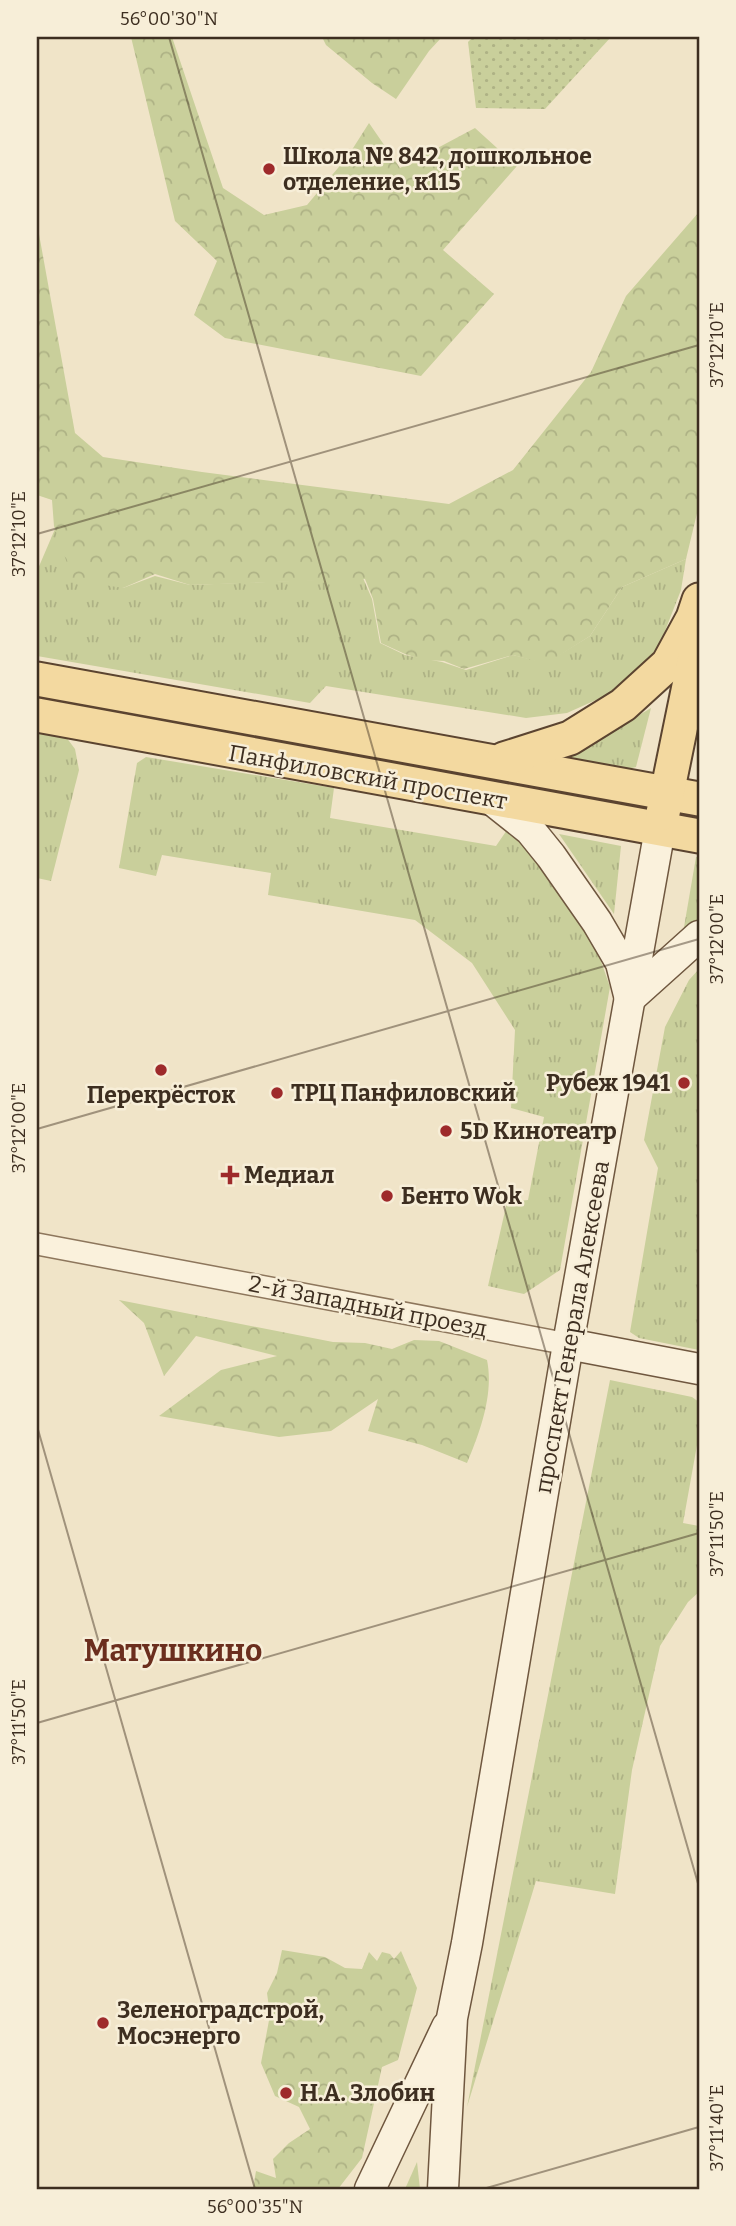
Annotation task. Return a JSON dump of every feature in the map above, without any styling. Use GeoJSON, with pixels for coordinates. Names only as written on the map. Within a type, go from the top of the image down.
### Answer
{"type":"FeatureCollection","features":[{"type":"Feature","properties":{"kind":"main road"},"geometry":{"type":"LineString","coordinates":[[495,761],[570,738],[623,705],[668,664],[693,618],[699,600]]}},
{"type":"Feature","properties":{"kind":"main road","name":"проспект Генерала Алексеева"},"geometry":{"type":"LineString","coordinates":[[443,2189],[452,2018],[660,829],[683,795],[699,637]]}},
{"type":"Feature","properties":{"kind":"main road","name":"Панфиловский проспект"},"geometry":{"type":"LineString","coordinates":[[37,679],[683,795]]}},
{"type":"Feature","properties":{"kind":"main road","name":"Панфиловский проспект"},"geometry":{"type":"LineString","coordinates":[[37,715],[699,836]]}},
{"type":"Feature","properties":{"kind":"main road"},"geometry":{"type":"LineString","coordinates":[[491,799],[530,830],[551,856],[597,922],[621,963],[630,998],[699,936]]}},
{"type":"Feature","properties":{"kind":"main road","name":"2-й Западный проезд"},"geometry":{"type":"LineString","coordinates":[[568,1344],[699,1368]]}},
{"type":"Feature","properties":{"kind":"main road","name":"проспект Генерала Алексеева"},"geometry":{"type":"LineString","coordinates":[[370,2189],[452,2018]]}},
{"type":"Feature","properties":{"kind":"street","name":"2-й Западный проезд"},"geometry":{"type":"LineString","coordinates":[[37,1244],[568,1344]]}},
{"type":"Feature","properties":{"kind":"green space"},"geometry":{"type":"Polygon","coordinates":[[[131,37],[172,37],[223,188],[264,215],[307,205],[348,156],[369,123],[400,168],[475,128],[517,166],[443,250],[494,294],[421,376],[225,338],[194,315],[217,261],[175,221],[131,37]]]}},
{"type":"Feature","properties":{"kind":"green space"},"geometry":{"type":"Polygon","coordinates":[[[322,37],[442,37],[396,99],[326,45],[322,37]]]}},
{"type":"Feature","properties":{"kind":"green space"},"geometry":{"type":"Polygon","coordinates":[[[473,37],[611,37],[545,109],[476,108],[468,42],[473,37]]]}},
{"type":"Feature","properties":{"kind":"green space"},"geometry":{"type":"Polygon","coordinates":[[[699,212],[699,505],[686,559],[622,587],[590,636],[546,664],[513,655],[464,669],[444,661],[424,660],[381,643],[373,599],[365,579],[190,585],[155,574],[123,588],[73,580],[54,526],[52,500],[37,495],[37,223],[75,433],[103,457],[449,504],[513,470],[591,372],[626,296],[699,212]]]}},
{"type":"Feature","properties":{"kind":"green space"},"geometry":{"type":"Polygon","coordinates":[[[55,529],[123,588],[155,576],[190,585],[363,578],[372,599],[380,643],[405,655],[466,670],[513,655],[546,663],[590,636],[622,587],[686,559],[681,590],[656,654],[616,691],[567,713],[526,718],[326,686],[310,703],[37,656],[37,571],[55,529]]]}},
{"type":"Feature","properties":{"kind":"green space"},"geometry":{"type":"Polygon","coordinates":[[[651,708],[636,767],[624,770],[564,760],[651,708]]]}},
{"type":"Feature","properties":{"kind":"green space"},"geometry":{"type":"Polygon","coordinates":[[[37,731],[66,737],[75,749],[79,770],[51,881],[37,878],[37,731]]]}},
{"type":"Feature","properties":{"kind":"green space"},"geometry":{"type":"Polygon","coordinates":[[[146,757],[334,788],[330,818],[496,846],[511,824],[596,947],[610,987],[560,1270],[524,1294],[488,1286],[507,1202],[528,1200],[544,1117],[511,1108],[515,1030],[472,963],[415,920],[268,895],[271,873],[162,855],[156,876],[119,868],[137,763],[146,757]]]}},
{"type":"Feature","properties":{"kind":"green space"},"geometry":{"type":"Polygon","coordinates":[[[559,834],[621,846],[614,914],[559,834]]]}},
{"type":"Feature","properties":{"kind":"green space"},"geometry":{"type":"Polygon","coordinates":[[[696,857],[699,857],[699,921],[683,933],[696,857]]]}},
{"type":"Feature","properties":{"kind":"green space"},"geometry":{"type":"Polygon","coordinates":[[[699,969],[699,1350],[639,1338],[630,1332],[658,1168],[644,1140],[665,1027],[689,980],[699,969]]]}},
{"type":"Feature","properties":{"kind":"green space"},"geometry":{"type":"Polygon","coordinates":[[[119,1300],[333,1342],[365,1343],[392,1349],[414,1340],[439,1341],[487,1360],[487,1399],[481,1426],[467,1463],[422,1445],[368,1431],[378,1399],[331,1431],[279,1437],[159,1416],[221,1370],[277,1356],[196,1336],[164,1376],[144,1323],[119,1300]]]}},
{"type":"Feature","properties":{"kind":"green space"},"geometry":{"type":"Polygon","coordinates":[[[610,1380],[692,1397],[699,1402],[699,1434],[683,1523],[699,1526],[699,1592],[688,1602],[660,1646],[632,1770],[615,1894],[536,1881],[467,2107],[610,1380]]]}},
{"type":"Feature","properties":{"kind":"green space"},"geometry":{"type":"Polygon","coordinates":[[[282,1950],[325,1957],[345,1968],[362,1969],[369,1952],[377,1961],[382,1952],[390,1954],[394,1959],[401,1951],[417,1988],[398,2060],[382,2067],[362,2158],[338,2189],[253,2189],[256,2171],[276,2178],[273,2159],[289,2143],[310,2129],[299,2107],[275,2096],[261,2063],[270,2015],[267,1993],[277,1973],[282,1950]]]}},
{"type":"Feature","properties":{"kind":"green space"},"geometry":{"type":"Polygon","coordinates":[[[417,2162],[420,2189],[405,2189],[417,2162]]]}},
{"type":"Feature","properties":{"kind":"place","name":"Школа № 842, дошкольное отделение, к115"},"geometry":{"type":"Point","coordinates":[269,169]}},
{"type":"Feature","properties":{"kind":"place","name":"Перекрёсток"},"geometry":{"type":"Point","coordinates":[161,1070]}},
{"type":"Feature","properties":{"kind":"place","name":"Рубеж 1941"},"geometry":{"type":"Point","coordinates":[684,1083]}},
{"type":"Feature","properties":{"kind":"place","name":"ТРЦ Панфиловский"},"geometry":{"type":"Point","coordinates":[277,1093]}},
{"type":"Feature","properties":{"kind":"place","name":"5D Кинотеатр"},"geometry":{"type":"Point","coordinates":[446,1131]}},
{"type":"Feature","properties":{"kind":"place","name":"Медиал"},"geometry":{"type":"Point","coordinates":[230,1175]}},
{"type":"Feature","properties":{"kind":"place","name":"Бенто Wok"},"geometry":{"type":"Point","coordinates":[387,1196]}},
{"type":"Feature","properties":{"kind":"place","name":"Зеленоградстрой, Мосэнерго"},"geometry":{"type":"Point","coordinates":[103,2023]}},
{"type":"Feature","properties":{"kind":"place","name":"Н.А. Злобин"},"geometry":{"type":"Point","coordinates":[286,2093]}},
{"type":"Feature","properties":{"kind":"district","name":"Матушкино"},"geometry":{"type":"Point","coordinates":[173,1651]}}]}
